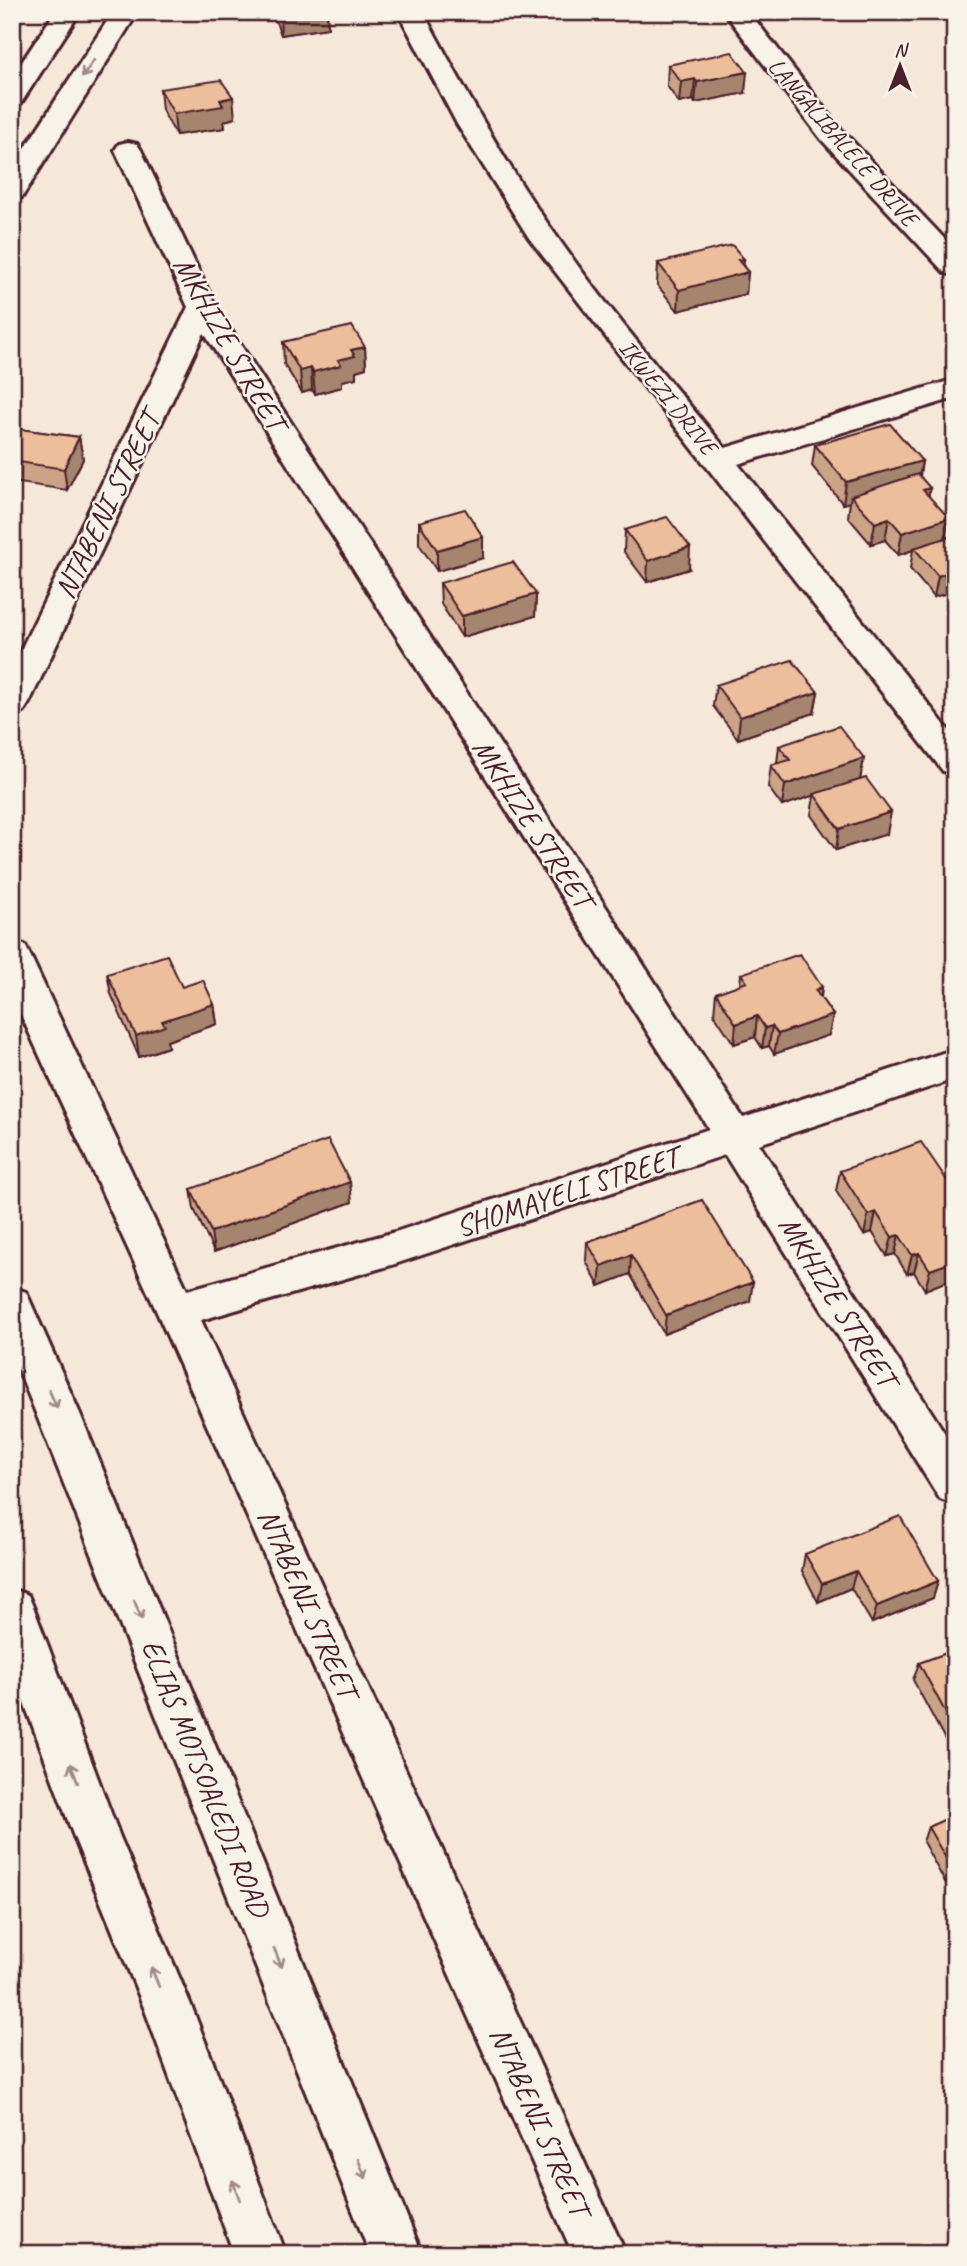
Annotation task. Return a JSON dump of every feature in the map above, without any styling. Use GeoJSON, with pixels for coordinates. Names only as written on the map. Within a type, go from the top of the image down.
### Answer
{"type":"FeatureCollection","features":[{"type":"Feature","properties":{"kind":"street"},"geometry":{"type":"LineString","coordinates":[[12,97],[68,12]]}},
{"type":"Feature","properties":{"kind":"street"},"geometry":{"type":"LineString","coordinates":[[12,191],[126,12]]}},
{"type":"Feature","properties":{"kind":"street","name":"IKWEZI DRIVE"},"geometry":{"type":"LineString","coordinates":[[410,12],[470,124],[539,232],[955,762]]}},
{"type":"Feature","properties":{"kind":"street","name":"LANGALIBALELE DRIVE"},"geometry":{"type":"LineString","coordinates":[[736,12],[830,133],[955,267]]}},
{"type":"Feature","properties":{"kind":"street","name":"MKHIZE STREET"},"geometry":{"type":"LineString","coordinates":[[128,150],[202,307],[955,1486]]}},
{"type":"Feature","properties":{"kind":"street","name":"NTABENI STREET"},"geometry":{"type":"LineString","coordinates":[[12,704],[202,307]]}},
{"type":"Feature","properties":{"kind":"street"},"geometry":{"type":"LineString","coordinates":[[719,460],[955,388]]}},
{"type":"Feature","properties":{"kind":"street","name":"NTABENI STREET"},"geometry":{"type":"LineString","coordinates":[[12,955],[176,1310],[600,2254]]}},
{"type":"Feature","properties":{"kind":"street","name":"SHOMAYELI STREET"},"geometry":{"type":"LineString","coordinates":[[176,1310],[395,1248],[955,1064]]}},
{"type":"Feature","properties":{"kind":"street","name":"ELIAS MOTSOALEDI ROAD"},"geometry":{"type":"LineString","coordinates":[[12,1304],[71,1442],[396,2254]]}},
{"type":"Feature","properties":{"kind":"street"},"geometry":{"type":"LineString","coordinates":[[12,1609],[97,1837],[169,2010],[260,2254]]}},
{"type":"Feature","properties":{"kind":"building"},"geometry":{"type":"Polygon","coordinates":[[[732,52],[747,72],[697,82],[695,79],[681,82],[668,65],[732,52]]]}},
{"type":"Feature","properties":{"kind":"building"},"geometry":{"type":"Polygon","coordinates":[[[221,80],[233,97],[220,100],[223,106],[174,114],[160,89],[221,80]]]}},
{"type":"Feature","properties":{"kind":"building"},"geometry":{"type":"Polygon","coordinates":[[[732,245],[744,259],[738,260],[748,272],[679,290],[658,263],[732,245]]]}},
{"type":"Feature","properties":{"kind":"building"},"geometry":{"type":"Polygon","coordinates":[[[352,326],[365,347],[351,350],[355,356],[338,360],[341,365],[313,372],[311,368],[300,371],[283,342],[352,326]]]}},
{"type":"Feature","properties":{"kind":"building"},"geometry":{"type":"Polygon","coordinates":[[[890,424],[922,461],[846,482],[815,445],[890,424]]]}},
{"type":"Feature","properties":{"kind":"building"},"geometry":{"type":"Polygon","coordinates":[[[12,428],[79,437],[64,469],[12,461],[12,428]]]}},
{"type":"Feature","properties":{"kind":"building"},"geometry":{"type":"Polygon","coordinates":[[[918,474],[930,488],[923,490],[949,518],[902,533],[889,518],[875,523],[851,496],[918,474]]]}},
{"type":"Feature","properties":{"kind":"building"},"geometry":{"type":"Polygon","coordinates":[[[465,509],[483,537],[437,550],[419,522],[465,509]]]}},
{"type":"Feature","properties":{"kind":"building"},"geometry":{"type":"Polygon","coordinates":[[[667,517],[690,547],[648,561],[625,530],[667,517]]]}},
{"type":"Feature","properties":{"kind":"building"},"geometry":{"type":"Polygon","coordinates":[[[955,535],[955,570],[938,576],[914,548],[955,535]]]}},
{"type":"Feature","properties":{"kind":"building"},"geometry":{"type":"Polygon","coordinates":[[[513,562],[536,594],[462,616],[440,583],[513,562]]]}},
{"type":"Feature","properties":{"kind":"building"},"geometry":{"type":"Polygon","coordinates":[[[792,660],[818,692],[740,717],[716,685],[792,660]]]}},
{"type":"Feature","properties":{"kind":"building"},"geometry":{"type":"Polygon","coordinates":[[[839,726],[864,758],[785,785],[771,765],[790,760],[779,746],[839,726]]]}},
{"type":"Feature","properties":{"kind":"building"},"geometry":{"type":"Polygon","coordinates":[[[866,778],[891,812],[839,829],[814,794],[866,778]]]}},
{"type":"Feature","properties":{"kind":"building"},"geometry":{"type":"Polygon","coordinates":[[[800,954],[822,987],[815,990],[833,1015],[778,1034],[772,1026],[765,1028],[757,1016],[736,1024],[716,993],[747,982],[741,974],[800,954]]]}},
{"type":"Feature","properties":{"kind":"building"},"geometry":{"type":"Polygon","coordinates":[[[167,955],[182,987],[203,980],[214,1004],[162,1021],[165,1026],[136,1036],[107,974],[167,955]]]}},
{"type":"Feature","properties":{"kind":"building"},"geometry":{"type":"Polygon","coordinates":[[[328,1140],[350,1182],[211,1232],[191,1189],[328,1140]]]}},
{"type":"Feature","properties":{"kind":"building"},"geometry":{"type":"Polygon","coordinates":[[[921,1142],[955,1192],[955,1261],[930,1270],[919,1253],[912,1255],[899,1235],[892,1237],[876,1212],[868,1215],[840,1171],[921,1142]]]}},
{"type":"Feature","properties":{"kind":"building"},"geometry":{"type":"Polygon","coordinates":[[[702,1200],[753,1282],[666,1315],[631,1255],[601,1266],[587,1242],[702,1200]]]}},
{"type":"Feature","properties":{"kind":"building"},"geometry":{"type":"Polygon","coordinates":[[[900,1516],[938,1581],[877,1606],[856,1571],[822,1584],[805,1554],[900,1516]]]}},
{"type":"Feature","properties":{"kind":"building"},"geometry":{"type":"Polygon","coordinates":[[[955,1650],[955,1730],[919,1663],[955,1650]]]}},
{"type":"Feature","properties":{"kind":"building"},"geometry":{"type":"Polygon","coordinates":[[[955,1815],[955,1874],[928,1827],[955,1815]]]}}]}
